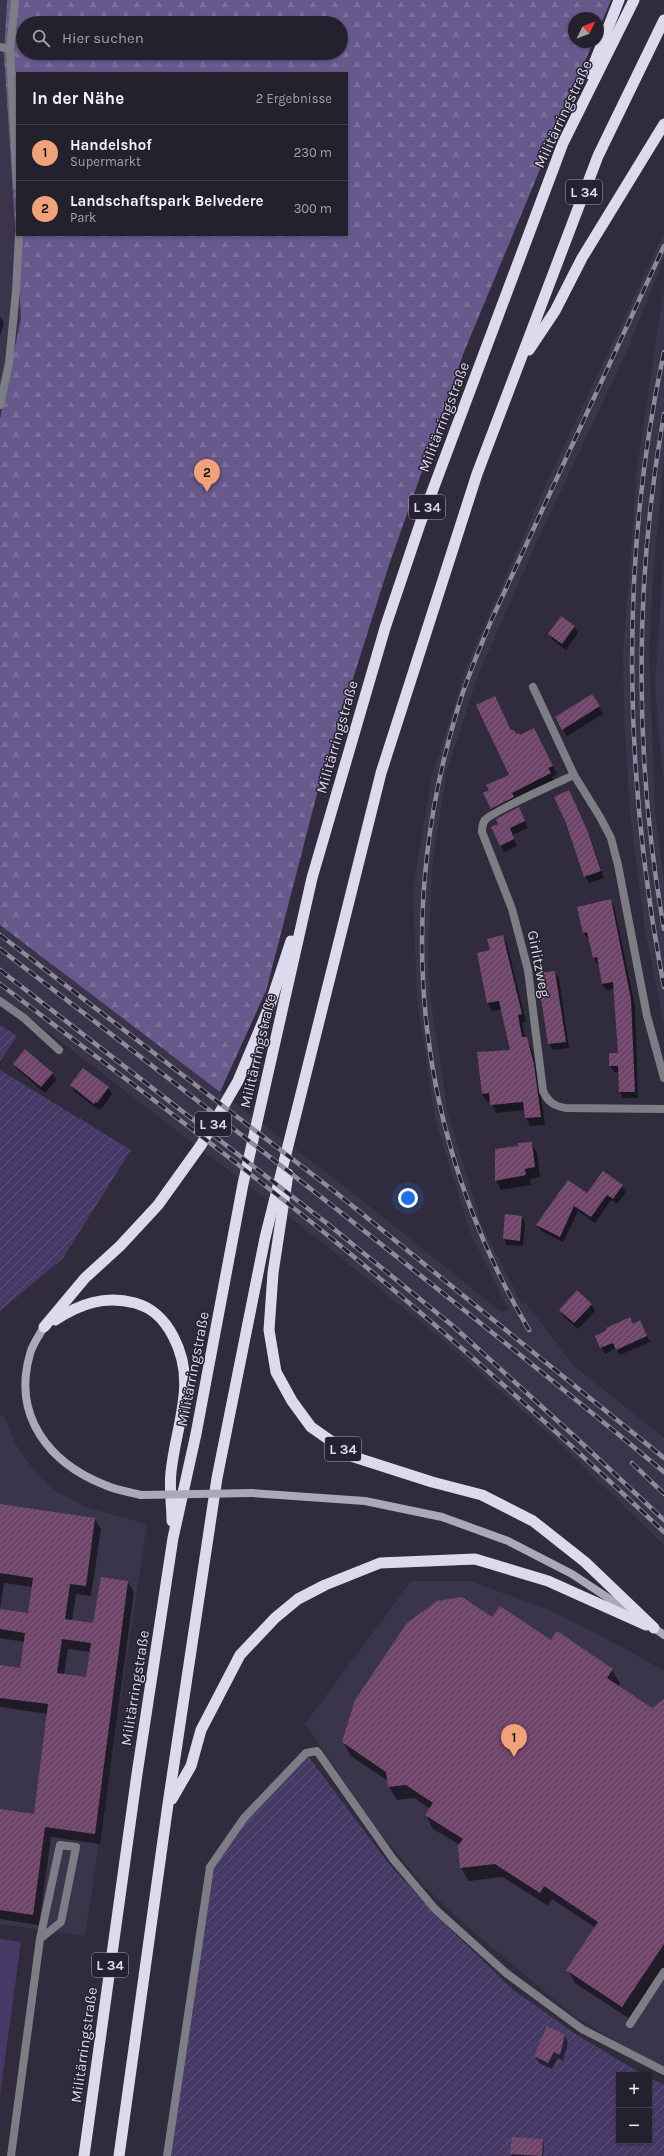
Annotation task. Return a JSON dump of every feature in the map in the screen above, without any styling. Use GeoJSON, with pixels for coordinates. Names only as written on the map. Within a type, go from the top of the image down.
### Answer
{"type":"FeatureCollection","features":[{"type":"Feature","properties":{"kind":"highway","name":"L 34"},"geometry":{"type":"LineString","coordinates":[[563,143],[619,0]]}},
{"type":"Feature","properties":{"kind":"highway","name":"Militärringstraße"},"geometry":{"type":"LineString","coordinates":[[84,2156],[137,1774],[173,1538],[196,1434],[243,1184],[312,878],[385,628],[413,546],[563,143],[634,0]]}},
{"type":"Feature","properties":{"kind":"highway","name":"L 34"},"geometry":{"type":"LineString","coordinates":[[119,2156],[168,1804],[218,1478],[265,1238],[382,773],[474,482],[598,156],[664,20]]}},
{"type":"Feature","properties":{"kind":"highway","name":"L 34"},"geometry":{"type":"LineString","coordinates":[[517,369],[554,311],[582,258],[664,124]]}},
{"type":"Feature","properties":{"kind":"highway","name":"L 34"},"geometry":{"type":"LineString","coordinates":[[44,1327],[85,1278],[120,1246],[158,1205],[201,1145],[238,1081],[270,1005],[312,878]]}},
{"type":"Feature","properties":{"kind":"highway","name":"L 34"},"geometry":{"type":"LineString","coordinates":[[297,1112],[273,1273],[269,1330],[276,1372],[292,1401],[311,1427],[354,1457],[432,1482],[482,1495],[533,1521],[585,1562],[654,1628]]}},
{"type":"Feature","properties":{"kind":"highway","name":"L 34"},"geometry":{"type":"LineString","coordinates":[[44,1327],[73,1308],[103,1299],[125,1301],[150,1309],[168,1327],[184,1362],[186,1380],[171,1473],[173,1538]]}},
{"type":"Feature","properties":{"kind":"highway","name":"L 34"},"geometry":{"type":"LineString","coordinates":[[168,1804],[191,1766],[201,1730],[240,1655],[275,1618],[298,1599],[326,1585],[380,1563],[475,1559],[548,1581],[654,1628]]}},
{"type":"Feature","properties":{"kind":"main road","name":"L 34"},"geometry":{"type":"LineString","coordinates":[[44,1327],[30,1353],[26,1378],[25,1402],[36,1431],[62,1460],[88,1478],[106,1486],[141,1495],[252,1493],[365,1501],[442,1517],[508,1541],[572,1574],[664,1635]]}},
{"type":"Feature","properties":{"kind":"street"},"geometry":{"type":"LineString","coordinates":[[15,0],[10,49],[16,166]]}},
{"type":"Feature","properties":{"kind":"street"},"geometry":{"type":"LineString","coordinates":[[0,47],[10,49]]}},
{"type":"Feature","properties":{"kind":"street"},"geometry":{"type":"LineString","coordinates":[[0,405],[10,355],[19,236]]}},
{"type":"Feature","properties":{"kind":"street"},"geometry":{"type":"LineString","coordinates":[[533,687],[574,775],[611,838],[618,865],[647,1016],[664,1078]]}},
{"type":"Feature","properties":{"kind":"street","name":"Girlitzweg"},"geometry":{"type":"LineString","coordinates":[[574,775],[496,813],[486,819],[482,825],[482,832],[512,909],[528,970],[543,1091],[547,1099],[555,1106],[566,1108],[664,1109]]}},
{"type":"Feature","properties":{"kind":"street"},"geometry":{"type":"LineString","coordinates":[[0,1001],[24,1018],[59,1050]]}},
{"type":"Feature","properties":{"kind":"street"},"geometry":{"type":"LineString","coordinates":[[167,2156],[210,1867],[244,1818],[306,1753],[317,1751],[393,1860],[435,1909],[506,1972],[582,2029],[664,2071]]}},
{"type":"Feature","properties":{"kind":"street"},"geometry":{"type":"LineString","coordinates":[[11,2156],[40,1939],[60,1845],[76,1847],[61,1922],[40,1939]]}},
{"type":"Feature","properties":{"kind":"street"},"geometry":{"type":"LineString","coordinates":[[630,2024],[664,1972]]}},
{"type":"Feature","properties":{"kind":"shaded area"},"geometry":{"type":"Polygon","coordinates":[[[0,0],[7,0],[4,55],[21,318],[0,419],[0,0]]]}},
{"type":"Feature","properties":{"kind":"shaded area"},"geometry":{"type":"Polygon","coordinates":[[[664,233],[664,258],[627,351],[533,550],[477,678],[447,771],[432,865],[428,966],[431,1002],[448,1114],[482,1226],[522,1304],[526,1303],[573,1365],[664,1438],[664,1545],[561,1445],[439,1337],[319,1240],[0,995],[0,925],[353,1193],[501,1312],[509,1310],[470,1232],[435,1118],[417,1000],[413,890],[432,776],[467,665],[548,480],[664,233]]]}},
{"type":"Feature","properties":{"kind":"shaded area"},"geometry":{"type":"Polygon","coordinates":[[[664,288],[664,458],[653,577],[649,651],[655,810],[664,882],[664,1024],[645,929],[630,814],[624,715],[623,654],[637,468],[664,288]]]}},
{"type":"Feature","properties":{"kind":"shaded area"},"geometry":{"type":"Polygon","coordinates":[[[664,552],[664,785],[655,687],[664,552]]]}},
{"type":"Feature","properties":{"kind":"shaded area"},"geometry":{"type":"Polygon","coordinates":[[[0,1025],[17,1036],[0,1061],[0,1025]]]}},
{"type":"Feature","properties":{"kind":"shaded area"},"geometry":{"type":"Polygon","coordinates":[[[0,1070],[131,1150],[63,1258],[0,1311],[0,1070]]]}},
{"type":"Feature","properties":{"kind":"shaded area"},"geometry":{"type":"Polygon","coordinates":[[[4,1415],[16,1445],[34,1471],[54,1490],[88,1508],[147,1524],[85,1936],[0,1924],[0,1416],[4,1415]]]}},
{"type":"Feature","properties":{"kind":"shaded area"},"geometry":{"type":"Polygon","coordinates":[[[411,1581],[470,1581],[549,1610],[624,1648],[664,1671],[664,2066],[626,2047],[574,2016],[464,1924],[423,1885],[377,1829],[305,1724],[411,1581]]]}},
{"type":"Feature","properties":{"kind":"shaded area"},"geometry":{"type":"Polygon","coordinates":[[[308,1756],[389,1864],[433,1912],[512,1989],[577,2035],[639,2072],[616,2072],[616,2144],[652,2144],[652,2079],[664,2084],[664,2156],[167,2156],[210,1867],[244,1818],[308,1756]]]}},
{"type":"Feature","properties":{"kind":"shaded area"},"geometry":{"type":"Polygon","coordinates":[[[0,1939],[21,1942],[0,2095],[0,1939]]]}},
{"type":"Feature","properties":{"kind":"green space"},"geometry":{"type":"Polygon","coordinates":[[[7,0],[611,0],[604,17],[604,12],[568,12],[568,48],[591,48],[464,352],[389,565],[319,786],[266,991],[220,1092],[0,925],[0,419],[21,318],[4,55],[7,0]]]}},
{"type":"Feature","properties":{"kind":"building"},"geometry":{"type":"Polygon","coordinates":[[[561,616],[575,626],[562,644],[548,634],[561,616]]]}},
{"type":"Feature","properties":{"kind":"building"},"geometry":{"type":"Polygon","coordinates":[[[592,694],[600,706],[562,730],[555,717],[592,694]]]}},
{"type":"Feature","properties":{"kind":"building"},"geometry":{"type":"Polygon","coordinates":[[[495,696],[511,730],[514,730],[516,734],[519,733],[520,735],[534,728],[553,766],[548,768],[551,773],[512,793],[514,797],[491,809],[483,793],[489,790],[486,785],[509,775],[476,705],[495,696]]]}},
{"type":"Feature","properties":{"kind":"building"},"geometry":{"type":"Polygon","coordinates":[[[569,790],[588,832],[601,871],[584,877],[566,823],[554,797],[569,790]]]}},
{"type":"Feature","properties":{"kind":"building"},"geometry":{"type":"Polygon","coordinates":[[[519,807],[525,821],[510,828],[514,839],[500,846],[491,827],[498,824],[496,819],[519,807]]]}},
{"type":"Feature","properties":{"kind":"building"},"geometry":{"type":"Polygon","coordinates":[[[611,899],[631,999],[635,1092],[619,1092],[618,1066],[609,1066],[609,1053],[618,1053],[613,982],[602,984],[597,957],[593,958],[587,932],[583,933],[577,907],[611,899]]]}},
{"type":"Feature","properties":{"kind":"building"},"geometry":{"type":"Polygon","coordinates":[[[503,935],[522,1014],[518,1015],[522,1037],[527,1037],[534,1064],[541,1117],[525,1118],[523,1102],[490,1105],[489,1093],[482,1094],[477,1052],[510,1050],[499,1001],[487,1003],[477,953],[490,950],[487,939],[503,935]]]}},
{"type":"Feature","properties":{"kind":"building"},"geometry":{"type":"Polygon","coordinates":[[[555,971],[566,1042],[548,1044],[537,973],[555,971]]]}},
{"type":"Feature","properties":{"kind":"building"},"geometry":{"type":"Polygon","coordinates":[[[25,1049],[53,1073],[41,1087],[13,1064],[25,1049]]]}},
{"type":"Feature","properties":{"kind":"building"},"geometry":{"type":"Polygon","coordinates":[[[83,1068],[109,1087],[97,1103],[96,1102],[94,1104],[70,1085],[83,1068]]]}},
{"type":"Feature","properties":{"kind":"building"},"geometry":{"type":"Polygon","coordinates":[[[532,1142],[535,1167],[525,1169],[526,1175],[495,1181],[495,1149],[518,1146],[518,1143],[532,1142]]]}},
{"type":"Feature","properties":{"kind":"building"},"geometry":{"type":"Polygon","coordinates":[[[603,1171],[623,1185],[613,1199],[607,1195],[591,1217],[574,1206],[560,1237],[536,1225],[568,1180],[587,1193],[603,1171]]]}},
{"type":"Feature","properties":{"kind":"building"},"geometry":{"type":"Polygon","coordinates":[[[505,1214],[522,1216],[520,1241],[503,1239],[505,1214]]]}},
{"type":"Feature","properties":{"kind":"building"},"geometry":{"type":"Polygon","coordinates":[[[577,1290],[592,1304],[574,1323],[559,1310],[577,1290]]]}},
{"type":"Feature","properties":{"kind":"building"},"geometry":{"type":"Polygon","coordinates":[[[630,1317],[633,1324],[640,1320],[647,1336],[616,1350],[613,1343],[600,1348],[595,1336],[607,1330],[606,1328],[630,1317]]]}},
{"type":"Feature","properties":{"kind":"building"},"geometry":{"type":"Polygon","coordinates":[[[0,1504],[95,1518],[86,1586],[70,1584],[65,1619],[93,1623],[101,1577],[128,1581],[95,1834],[45,1827],[33,1915],[0,1910],[0,1809],[34,1814],[48,1704],[0,1698],[0,1665],[20,1668],[25,1633],[0,1629],[0,1609],[28,1613],[33,1578],[0,1573],[0,1504]],[[62,1639],[57,1673],[86,1677],[91,1643],[62,1639]]]}},
{"type":"Feature","properties":{"kind":"building"},"geometry":{"type":"Polygon","coordinates":[[[462,1597],[492,1617],[500,1606],[551,1640],[557,1631],[613,1669],[607,1678],[652,1708],[664,1699],[664,1944],[622,2007],[566,1970],[598,1922],[544,1886],[540,1893],[495,1864],[460,1868],[458,1846],[463,1839],[425,1815],[433,1803],[406,1785],[388,1787],[386,1772],[342,1742],[355,1700],[407,1623],[437,1601],[462,1597]]]}},
{"type":"Feature","properties":{"kind":"building"},"geometry":{"type":"Polygon","coordinates":[[[547,2026],[565,2035],[560,2055],[554,2052],[548,2063],[534,2056],[547,2026]]]}},
{"type":"Feature","properties":{"kind":"building"},"geometry":{"type":"Polygon","coordinates":[[[512,2137],[543,2139],[542,2156],[510,2154],[512,2137]]]}},
{"type":"Feature","properties":{"kind":"railway"},"geometry":{"type":"LineString","coordinates":[[529,1330],[491,1257],[462,1183],[440,1106],[427,1028],[422,950],[426,870],[437,791],[457,711],[469,677],[491,621],[664,246]]}},
{"type":"Feature","properties":{"kind":"railway"},"geometry":{"type":"LineString","coordinates":[[664,352],[649,431],[639,510],[634,590],[632,670],[635,749],[641,829],[651,908],[664,987]]}},
{"type":"Feature","properties":{"kind":"railway"},"geometry":{"type":"LineString","coordinates":[[664,414],[654,478],[647,542],[643,607],[642,672],[643,736],[647,801],[654,865],[664,929]]}},
{"type":"Feature","properties":{"kind":"railway"},"geometry":{"type":"LineString","coordinates":[[0,935],[334,1191],[664,1458]]}},
{"type":"Feature","properties":{"kind":"railway"},"geometry":{"type":"LineString","coordinates":[[0,949],[335,1208],[664,1472]]}},
{"type":"Feature","properties":{"kind":"railway"},"geometry":{"type":"LineString","coordinates":[[0,970],[329,1225],[453,1326],[664,1520]]}},
{"type":"Feature","properties":{"kind":"railway"},"geometry":{"type":"LineString","coordinates":[[0,984],[246,1170],[370,1270],[498,1380],[582,1455],[664,1532]]}},
{"type":"Feature","properties":{"kind":"railway"},"geometry":{"type":"LineString","coordinates":[[632,1463],[664,1494]]}},
{"type":"Feature","properties":{"kind":"place","name":"Landschaftspark Belvedere"},"geometry":{"type":"Point","coordinates":[207,492]}},
{"type":"Feature","properties":{"kind":"place","name":"Handelshof"},"geometry":{"type":"Point","coordinates":[514,1757]}}]}
